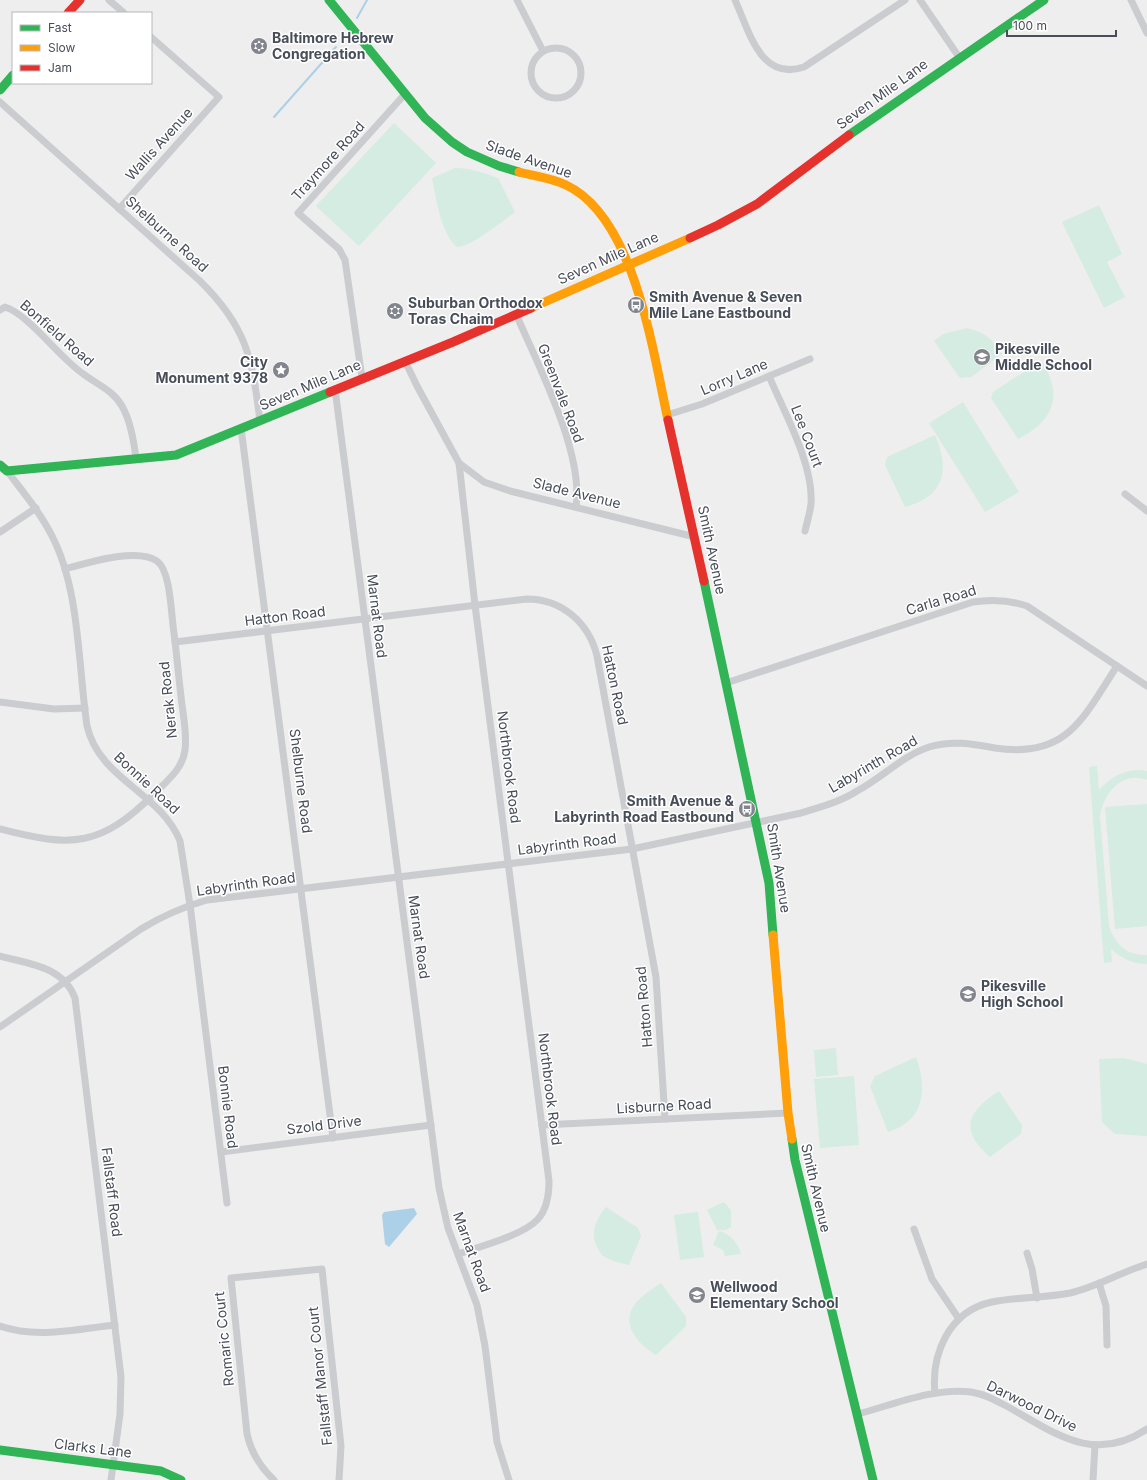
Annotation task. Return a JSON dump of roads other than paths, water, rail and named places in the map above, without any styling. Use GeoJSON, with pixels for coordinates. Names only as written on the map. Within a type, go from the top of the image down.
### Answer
{"type":"FeatureCollection","features":[{"type":"Feature","properties":{"kind":"main road"},"geometry":{"type":"LineString","coordinates":[[69,12],[80,0]]}},
{"type":"Feature","properties":{"kind":"main road","name":"Slade Avenue"},"geometry":{"type":"LineString","coordinates":[[329,0],[406,94],[440,132],[467,152],[499,166],[551,179],[566,185],[578,193],[602,215],[611,229],[628,265]]}},
{"type":"Feature","properties":{"kind":"main road","name":"Seven Mile Lane"},"geometry":{"type":"LineString","coordinates":[[4,468],[176,455],[516,314],[718,225],[757,204],[867,121],[1044,0]]}},
{"type":"Feature","properties":{"kind":"main road"},"geometry":{"type":"LineString","coordinates":[[0,89],[12,76]]}},
{"type":"Feature","properties":{"kind":"main road","name":"Smith Avenue"},"geometry":{"type":"LineString","coordinates":[[628,265],[641,298],[757,822],[772,900],[788,1113],[799,1181],[858,1414],[873,1480]]}},
{"type":"Feature","properties":{"kind":"main road","name":"Clarks Lane"},"geometry":{"type":"LineString","coordinates":[[0,1450],[161,1471],[180,1480]]}},
{"type":"Feature","properties":{"kind":"street"},"geometry":{"type":"LineString","coordinates":[[109,0],[123,12]]}},
{"type":"Feature","properties":{"kind":"street"},"geometry":{"type":"LineString","coordinates":[[517,0],[543,51]]}},
{"type":"Feature","properties":{"kind":"street"},"geometry":{"type":"LineString","coordinates":[[735,0],[762,56],[774,67],[789,70],[804,67],[905,0]]}},
{"type":"Feature","properties":{"kind":"street"},"geometry":{"type":"LineString","coordinates":[[920,0],[959,57]]}},
{"type":"Feature","properties":{"kind":"street"},"geometry":{"type":"LineString","coordinates":[[1131,0],[1147,33]]}},
{"type":"Feature","properties":{"kind":"street","name":"Wallis Avenue"},"geometry":{"type":"LineString","coordinates":[[118,209],[219,97],[152,38]]}},
{"type":"Feature","properties":{"kind":"street"},"geometry":{"type":"LineString","coordinates":[[562,48],[576,57],[580,64],[582,78],[579,86],[569,96],[553,99],[539,92],[535,87],[531,71],[533,63],[543,51],[562,48]]}},
{"type":"Feature","properties":{"kind":"street","name":"Traymore Road"},"geometry":{"type":"LineString","coordinates":[[362,378],[346,260],[339,249],[298,213],[406,94]]}},
{"type":"Feature","properties":{"kind":"street","name":"Shelburne Road"},"geometry":{"type":"LineString","coordinates":[[0,102],[200,281],[229,313],[249,354],[260,421]]}},
{"type":"Feature","properties":{"kind":"street","name":"Bonfield Road"},"geometry":{"type":"LineString","coordinates":[[3,309],[18,313],[71,364],[115,396],[122,405],[130,426],[136,459]]}},
{"type":"Feature","properties":{"kind":"street","name":"Greenvale Road"},"geometry":{"type":"LineString","coordinates":[[516,314],[564,430],[577,479],[576,507]]}},
{"type":"Feature","properties":{"kind":"street","name":"Lorry Lane"},"geometry":{"type":"LineString","coordinates":[[667,415],[702,404],[810,359]]}},
{"type":"Feature","properties":{"kind":"street","name":"Northbrook Road"},"geometry":{"type":"LineString","coordinates":[[405,361],[459,463],[475,605],[542,1125],[549,1191],[544,1210],[533,1224],[518,1232],[458,1254]]}},
{"type":"Feature","properties":{"kind":"street","name":"Lee Court"},"geometry":{"type":"LineString","coordinates":[[769,376],[803,457],[810,481],[811,503],[805,531]]}},
{"type":"Feature","properties":{"kind":"street","name":"Marnat Road"},"geometry":{"type":"LineString","coordinates":[[335,390],[442,1209],[477,1305],[482,1325],[497,1442],[509,1480]]}},
{"type":"Feature","properties":{"kind":"street","name":"Shelburne Road"},"geometry":{"type":"LineString","coordinates":[[241,428],[333,1138]]}},
{"type":"Feature","properties":{"kind":"street","name":"Slade Avenue"},"geometry":{"type":"LineString","coordinates":[[459,463],[484,482],[510,491],[694,538]]}},
{"type":"Feature","properties":{"kind":"street","name":"Bonnie Road"},"geometry":{"type":"LineString","coordinates":[[4,468],[36,508],[52,535],[65,570],[72,605],[90,736],[98,753],[110,768],[167,818],[177,832],[180,841],[190,905],[227,1203]]}},
{"type":"Feature","properties":{"kind":"street"},"geometry":{"type":"LineString","coordinates":[[1125,494],[1147,511]]}},
{"type":"Feature","properties":{"kind":"street"},"geometry":{"type":"LineString","coordinates":[[0,532],[36,508]]}},
{"type":"Feature","properties":{"kind":"street","name":"Nerak Road"},"geometry":{"type":"LineString","coordinates":[[0,830],[45,840],[72,841],[84,839],[118,824],[148,800],[174,774],[182,761],[185,752],[185,734],[168,584],[166,575],[160,563],[144,556],[99,560],[65,570]]}},
{"type":"Feature","properties":{"kind":"street","name":"Hatton Road"},"geometry":{"type":"LineString","coordinates":[[175,642],[527,599],[547,601],[566,610],[584,626],[590,636],[597,656],[656,977],[665,1119]]}},
{"type":"Feature","properties":{"kind":"street","name":"Carla Road"},"geometry":{"type":"LineString","coordinates":[[726,683],[973,602],[994,600],[1016,602],[1027,606],[1147,686]]}},
{"type":"Feature","properties":{"kind":"street","name":"Labyrinth Road"},"geometry":{"type":"LineString","coordinates":[[0,1027],[156,919],[190,905],[207,900],[302,890],[632,848],[801,813],[842,799],[857,792],[903,760],[934,746],[966,743],[1021,751],[1055,742],[1073,729],[1081,720],[1117,666]]}},
{"type":"Feature","properties":{"kind":"street"},"geometry":{"type":"LineString","coordinates":[[0,702],[54,709],[85,708]]}},
{"type":"Feature","properties":{"kind":"street"},"geometry":{"type":"LineString","coordinates":[[0,956],[40,967],[59,975],[66,981]]}},
{"type":"Feature","properties":{"kind":"street","name":"Fallstaff Road"},"geometry":{"type":"LineString","coordinates":[[66,981],[72,990],[77,1006],[115,1325],[121,1391],[111,1480]]}},
{"type":"Feature","properties":{"kind":"street","name":"Lisburne Road"},"geometry":{"type":"LineString","coordinates":[[542,1125],[788,1113]]}},
{"type":"Feature","properties":{"kind":"street","name":"Szold Drive"},"geometry":{"type":"LineString","coordinates":[[221,1152],[431,1125]]}},
{"type":"Feature","properties":{"kind":"street"},"geometry":{"type":"LineString","coordinates":[[914,1229],[932,1279],[959,1319]]}},
{"type":"Feature","properties":{"kind":"street"},"geometry":{"type":"LineString","coordinates":[[1027,1253],[1034,1275],[1037,1298]]}},
{"type":"Feature","properties":{"kind":"street"},"geometry":{"type":"LineString","coordinates":[[935,1393],[934,1371],[939,1347],[944,1337],[959,1319],[971,1311],[990,1302],[1037,1298],[1072,1292],[1147,1264]]}},
{"type":"Feature","properties":{"kind":"street","name":"Romaric Court"},"geometry":{"type":"LineString","coordinates":[[274,1480],[257,1459],[248,1438],[231,1278],[322,1269]]}},
{"type":"Feature","properties":{"kind":"street","name":"Fallstaff Manor Court"},"geometry":{"type":"LineString","coordinates":[[322,1269],[341,1446],[339,1480]]}},
{"type":"Feature","properties":{"kind":"street"},"geometry":{"type":"LineString","coordinates":[[1099,1283],[1106,1306],[1107,1345]]}},
{"type":"Feature","properties":{"kind":"street"},"geometry":{"type":"LineString","coordinates":[[0,1326],[24,1332],[38,1333],[115,1325]]}},
{"type":"Feature","properties":{"kind":"street","name":"Darwood Drive"},"geometry":{"type":"LineString","coordinates":[[858,1414],[935,1393],[960,1391],[984,1395],[1064,1438],[1082,1444],[1095,1445],[1119,1442],[1147,1430]]}},
{"type":"Feature","properties":{"kind":"street"},"geometry":{"type":"LineString","coordinates":[[1093,1480],[1095,1445]]}},
{"type":"Feature","properties":{"kind":"water"},"geometry":{"type":"Polygon","coordinates":[[[414,1208],[417,1214],[389,1247],[385,1244],[382,1215],[384,1212],[414,1208]]]}},
{"type":"Feature","properties":{"kind":"waterway"},"geometry":{"type":"LineString","coordinates":[[357,18],[367,0]]}},
{"type":"Feature","properties":{"kind":"waterway"},"geometry":{"type":"LineString","coordinates":[[274,117],[336,47]]}},
{"type":"Feature","properties":{"kind":"place","name":"Baltimore Hebrew Congregation"},"geometry":{"type":"Point","coordinates":[259,46]}},
{"type":"Feature","properties":{"kind":"place","name":"Smith Avenue & Seven Mile Lane Eastbound"},"geometry":{"type":"Point","coordinates":[636,305]}},
{"type":"Feature","properties":{"kind":"place","name":"Suburban Orthodox Toras Chaim"},"geometry":{"type":"Point","coordinates":[395,311]}},
{"type":"Feature","properties":{"kind":"place","name":"Pikesville Middle School"},"geometry":{"type":"Point","coordinates":[982,357]}},
{"type":"Feature","properties":{"kind":"place","name":"City Monument 9378"},"geometry":{"type":"Point","coordinates":[281,370]}},
{"type":"Feature","properties":{"kind":"place","name":"Smith Avenue & Labyrinth Road Eastbound"},"geometry":{"type":"Point","coordinates":[747,809]}},
{"type":"Feature","properties":{"kind":"place","name":"Pikesville High School"},"geometry":{"type":"Point","coordinates":[968,994]}},
{"type":"Feature","properties":{"kind":"place","name":"Wellwood Elementary School"},"geometry":{"type":"Point","coordinates":[697,1295]}}]}
